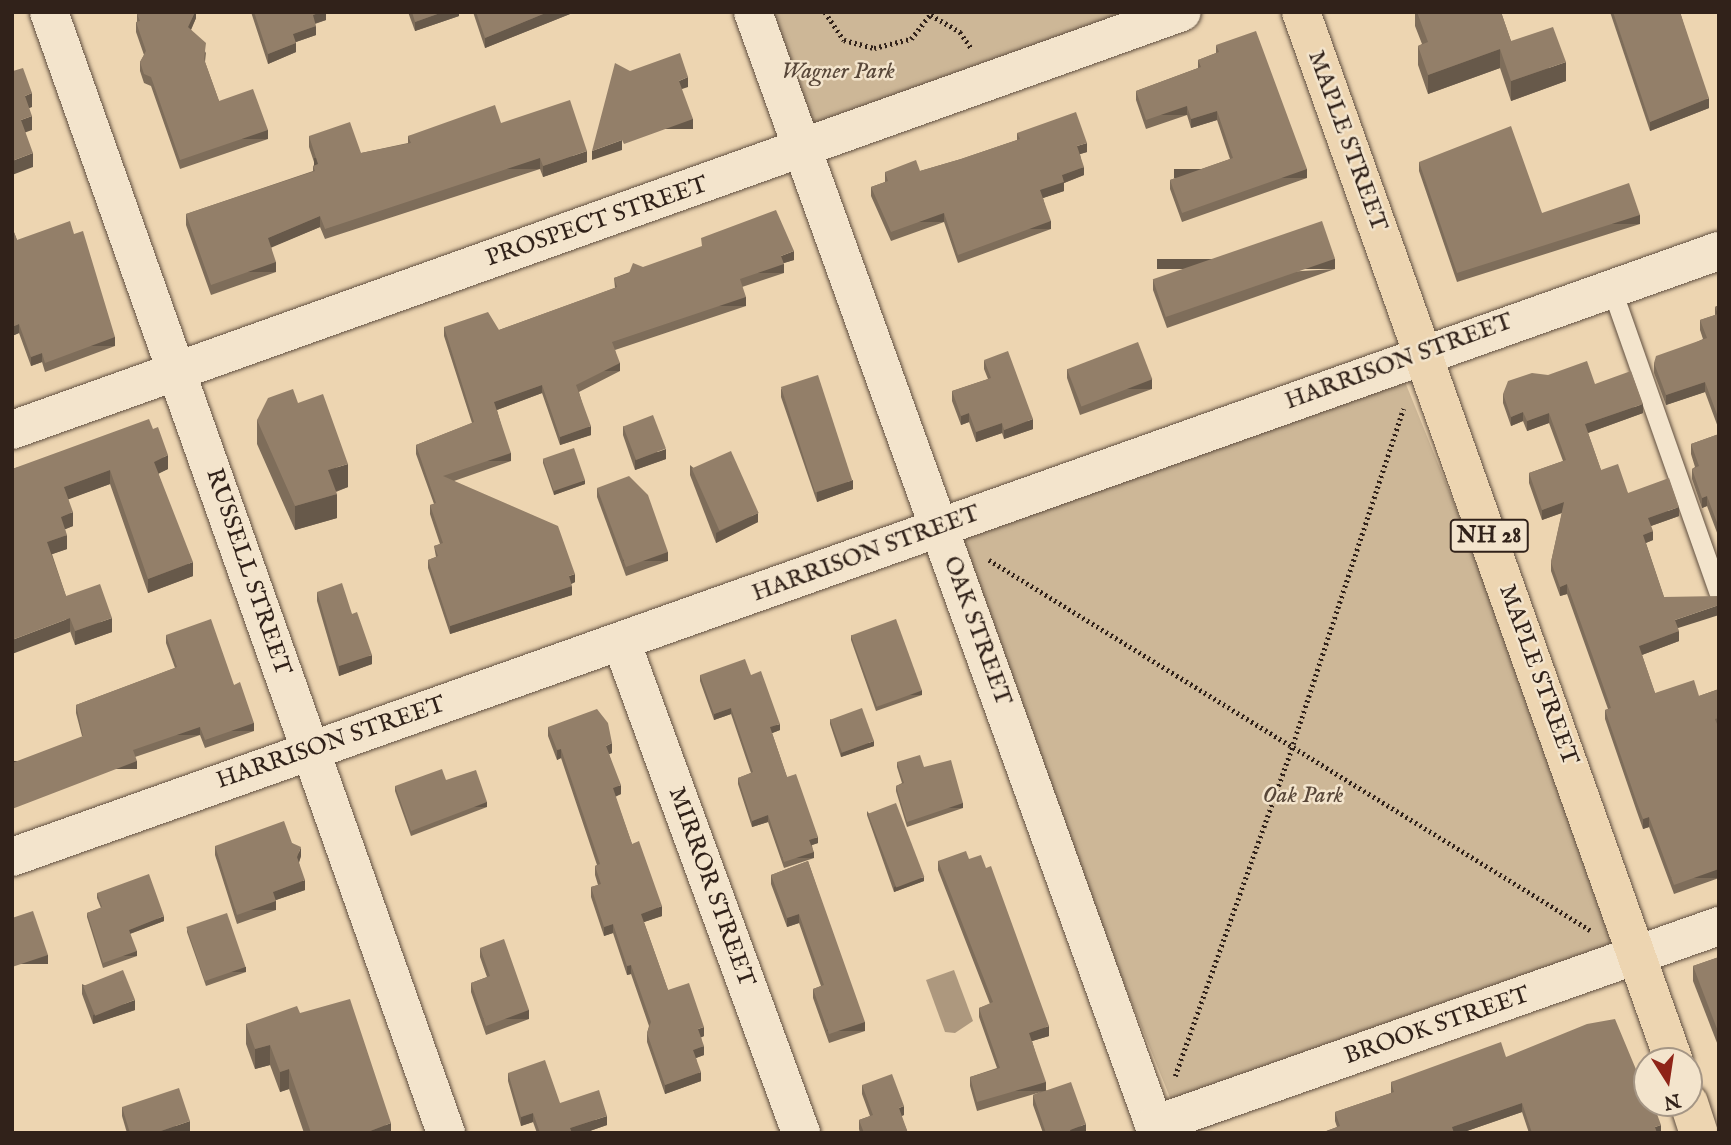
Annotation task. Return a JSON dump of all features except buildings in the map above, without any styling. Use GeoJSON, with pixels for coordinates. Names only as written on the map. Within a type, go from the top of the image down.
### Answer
{"type":"FeatureCollection","features":[{"type":"Feature","properties":{"kind":"main road","name":"MAPLE STREET"},"geometry":{"type":"LineString","coordinates":[[1301,12],[1669,1047]]}},
{"type":"Feature","properties":{"kind":"street","name":"RUSSELL STREET"},"geometry":{"type":"LineString","coordinates":[[49,12],[446,1133]]}},
{"type":"Feature","properties":{"kind":"street","name":"OAK STREET"},"geometry":{"type":"LineString","coordinates":[[752,12],[1156,1129]]}},
{"type":"Feature","properties":{"kind":"street","name":"PROSPECT STREET"},"geometry":{"type":"LineString","coordinates":[[12,430],[1182,12]]}},
{"type":"Feature","properties":{"kind":"street","name":"HARRISON STREET"},"geometry":{"type":"LineString","coordinates":[[12,858],[310,749],[940,528],[1423,353],[1719,251]]}},
{"type":"Feature","properties":{"kind":"street","name":"MIRROR STREET"},"geometry":{"type":"LineString","coordinates":[[621,641],[801,1133]]}},
{"type":"Feature","properties":{"kind":"street","name":"BROOK STREET"},"geometry":{"type":"LineString","coordinates":[[1156,1129],[1719,926]]}},
{"type":"Feature","properties":{"kind":"lane"},"geometry":{"type":"LineString","coordinates":[[1611,287],[1719,593]]}},
{"type":"Feature","properties":{"kind":"path"},"geometry":{"type":"LineString","coordinates":[[825,12],[844,40],[874,48],[911,39],[931,14],[960,32],[975,55]]}},
{"type":"Feature","properties":{"kind":"path"},"geometry":{"type":"LineString","coordinates":[[1170,1089],[1293,744],[1408,395]]}},
{"type":"Feature","properties":{"kind":"path"},"geometry":{"type":"LineString","coordinates":[[980,555],[1293,744],[1600,936]]}},
{"type":"Feature","properties":{"kind":"green space","name":"Wagner Park"},"geometry":{"type":"Polygon","coordinates":[[[753,12],[1182,12],[802,150],[753,12]]]}},
{"type":"Feature","properties":{"kind":"green space","name":"Oak Park"},"geometry":{"type":"Polygon","coordinates":[[[1397,362],[1636,954],[1194,1133],[1184,1133],[946,544],[1397,362]]]}},
{"type":"Feature","properties":{"kind":"shaded area"},"geometry":{"type":"Polygon","coordinates":[[[954,970],[973,1021],[955,1033],[945,1032],[926,980],[954,970]]]}}]}
